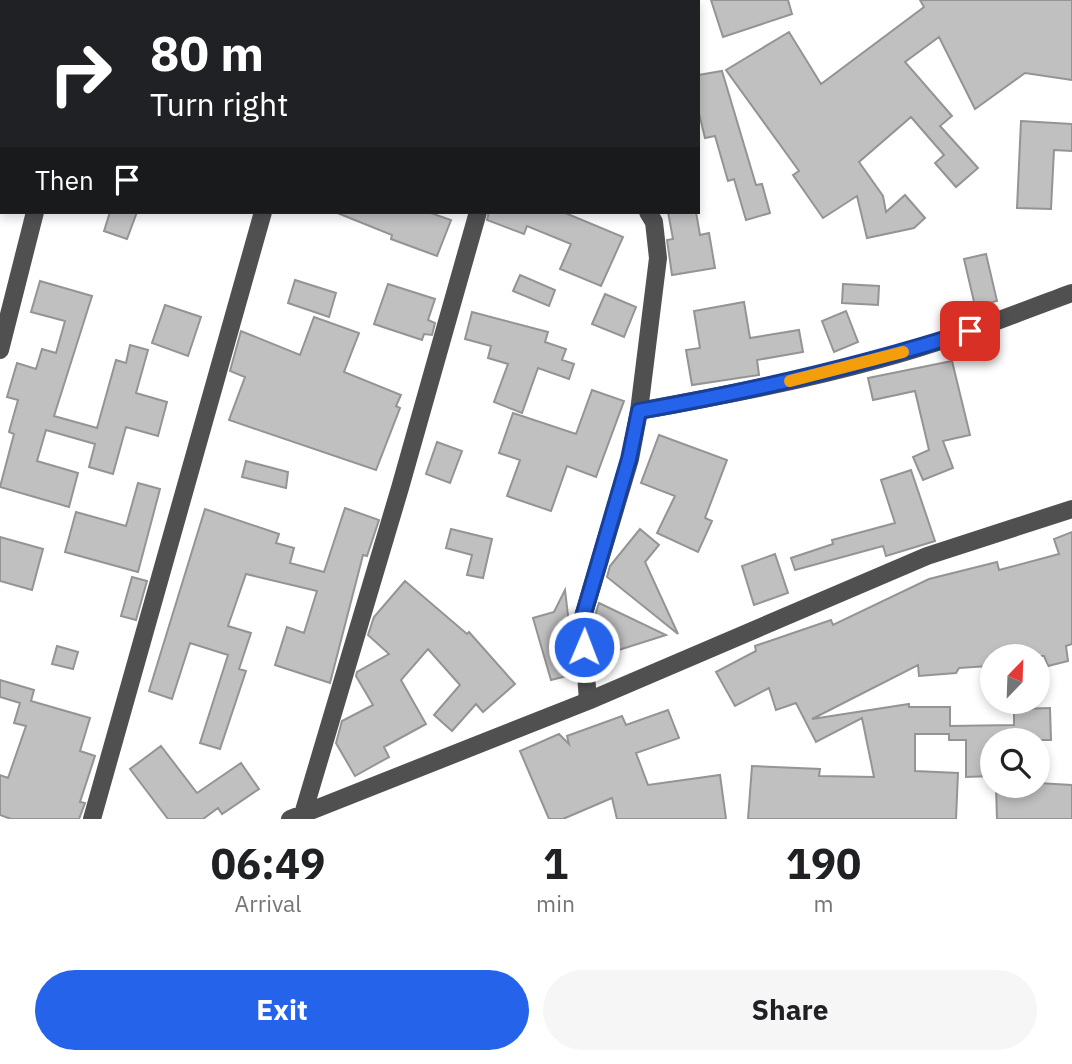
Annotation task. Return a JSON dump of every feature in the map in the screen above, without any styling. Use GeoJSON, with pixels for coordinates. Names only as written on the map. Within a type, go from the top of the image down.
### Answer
{"type":"FeatureCollection","features":[{"type":"Feature","properties":{"kind":"street"},"geometry":{"type":"LineString","coordinates":[[0,350],[34,214]]}},
{"type":"Feature","properties":{"kind":"street"},"geometry":{"type":"LineString","coordinates":[[92,819],[262,214]]}},
{"type":"Feature","properties":{"kind":"street"},"geometry":{"type":"LineString","coordinates":[[296,816],[400,488],[477,214]]}},
{"type":"Feature","properties":{"kind":"street"},"geometry":{"type":"LineString","coordinates":[[588,701],[582,620],[629,459],[639,411],[659,258],[654,222],[649,214]]}},
{"type":"Feature","properties":{"kind":"street"},"geometry":{"type":"LineString","coordinates":[[639,411],[815,376],[883,359],[970,331],[1072,293]]}},
{"type":"Feature","properties":{"kind":"street"},"geometry":{"type":"LineString","coordinates":[[296,816],[588,701],[927,556],[1072,509]]}},
{"type":"Feature","properties":{"kind":"building"},"geometry":{"type":"Polygon","coordinates":[[[711,0],[788,0],[792,14],[723,37],[711,0]]]}},
{"type":"Feature","properties":{"kind":"building"},"geometry":{"type":"Polygon","coordinates":[[[920,0],[1072,0],[1072,80],[1025,73],[975,109],[939,37],[905,62],[952,116],[940,126],[978,168],[956,187],[935,163],[944,155],[911,117],[859,162],[883,196],[886,212],[905,195],[925,218],[914,228],[867,238],[857,196],[823,218],[793,175],[799,171],[726,70],[789,32],[821,84],[924,7],[920,0]]]}},
{"type":"Feature","properties":{"kind":"building"},"geometry":{"type":"Polygon","coordinates":[[[722,71],[756,185],[762,184],[770,213],[746,220],[734,179],[728,181],[715,136],[705,138],[700,117],[700,75],[722,71]]]}},
{"type":"Feature","properties":{"kind":"building"},"geometry":{"type":"Polygon","coordinates":[[[1021,121],[1072,124],[1072,151],[1054,150],[1051,209],[1017,208],[1021,121]]]}},
{"type":"Feature","properties":{"kind":"building"},"geometry":{"type":"Polygon","coordinates":[[[109,214],[136,214],[127,239],[104,231],[109,214]]]}},
{"type":"Feature","properties":{"kind":"building"},"geometry":{"type":"Polygon","coordinates":[[[340,214],[434,214],[451,220],[437,256],[391,239],[392,235],[340,214]]]}},
{"type":"Feature","properties":{"kind":"building"},"geometry":{"type":"Polygon","coordinates":[[[488,214],[568,214],[623,237],[601,286],[560,269],[571,244],[527,226],[524,234],[487,220],[488,214]]]}},
{"type":"Feature","properties":{"kind":"building"},"geometry":{"type":"Polygon","coordinates":[[[668,214],[696,214],[700,235],[709,233],[715,268],[672,275],[667,240],[673,239],[668,214]]]}},
{"type":"Feature","properties":{"kind":"building"},"geometry":{"type":"Polygon","coordinates":[[[986,254],[997,301],[975,306],[964,259],[986,254]]]}},
{"type":"Feature","properties":{"kind":"building"},"geometry":{"type":"Polygon","coordinates":[[[520,275],[555,290],[549,306],[513,291],[520,275]]]}},
{"type":"Feature","properties":{"kind":"building"},"geometry":{"type":"Polygon","coordinates":[[[295,280],[336,293],[329,317],[288,303],[295,280]]]}},
{"type":"Feature","properties":{"kind":"building"},"geometry":{"type":"Polygon","coordinates":[[[40,281],[92,296],[54,416],[97,428],[116,360],[126,363],[130,345],[148,350],[136,393],[167,402],[158,436],[126,427],[113,474],[89,467],[95,444],[46,430],[37,461],[78,473],[69,507],[0,487],[14,434],[9,432],[18,400],[7,397],[17,363],[36,369],[42,349],[56,353],[65,321],[31,312],[40,281]]]}},
{"type":"Feature","properties":{"kind":"building"},"geometry":{"type":"Polygon","coordinates":[[[388,284],[435,299],[428,320],[435,323],[432,335],[424,334],[422,340],[374,324],[388,284]]]}},
{"type":"Feature","properties":{"kind":"building"},"geometry":{"type":"Polygon","coordinates":[[[843,284],[879,286],[878,305],[842,303],[843,284]]]}},
{"type":"Feature","properties":{"kind":"building"},"geometry":{"type":"Polygon","coordinates":[[[605,294],[636,307],[624,337],[592,324],[605,294]]]}},
{"type":"Feature","properties":{"kind":"building"},"geometry":{"type":"Polygon","coordinates":[[[744,302],[750,338],[799,330],[803,352],[757,360],[759,375],[692,385],[686,350],[700,348],[694,311],[744,302]]]}},
{"type":"Feature","properties":{"kind":"building"},"geometry":{"type":"Polygon","coordinates":[[[165,305],[201,317],[188,356],[152,343],[165,305]]]}},
{"type":"Feature","properties":{"kind":"building"},"geometry":{"type":"Polygon","coordinates":[[[846,311],[858,342],[834,352],[822,321],[846,311]]]}},
{"type":"Feature","properties":{"kind":"building"},"geometry":{"type":"Polygon","coordinates":[[[472,312],[548,332],[545,342],[566,349],[562,360],[574,364],[569,379],[538,368],[522,413],[494,402],[508,364],[488,358],[491,346],[465,339],[472,312]]]}},
{"type":"Feature","properties":{"kind":"building"},"geometry":{"type":"Polygon","coordinates":[[[314,317],[359,333],[344,372],[401,395],[396,406],[400,408],[376,470],[229,420],[245,377],[230,371],[241,331],[300,355],[314,317]]]}},
{"type":"Feature","properties":{"kind":"building"},"geometry":{"type":"Polygon","coordinates":[[[952,361],[970,435],[943,441],[953,468],[923,480],[913,457],[929,450],[915,391],[873,400],[868,378],[952,361]]]}},
{"type":"Feature","properties":{"kind":"building"},"geometry":{"type":"Polygon","coordinates":[[[592,390],[624,401],[596,477],[567,466],[551,511],[507,496],[520,460],[499,453],[513,413],[576,434],[592,390]]]}},
{"type":"Feature","properties":{"kind":"building"},"geometry":{"type":"Polygon","coordinates":[[[659,435],[727,460],[705,518],[712,521],[698,552],[657,533],[675,496],[641,483],[659,435]]]}},
{"type":"Feature","properties":{"kind":"building"},"geometry":{"type":"Polygon","coordinates":[[[437,442],[462,451],[450,483],[426,474],[437,442]]]}},
{"type":"Feature","properties":{"kind":"building"},"geometry":{"type":"Polygon","coordinates":[[[246,461],[288,472],[286,488],[242,477],[246,461]]]}},
{"type":"Feature","properties":{"kind":"building"},"geometry":{"type":"Polygon","coordinates":[[[911,470],[935,541],[886,556],[883,546],[795,570],[791,558],[833,544],[832,540],[895,523],[881,480],[911,470]]]}},
{"type":"Feature","properties":{"kind":"building"},"geometry":{"type":"Polygon","coordinates":[[[138,483],[160,489],[138,572],[65,552],[76,512],[126,526],[138,483]]]}},
{"type":"Feature","properties":{"kind":"building"},"geometry":{"type":"Polygon","coordinates":[[[345,508],[379,520],[367,556],[363,555],[330,683],[275,665],[287,627],[304,633],[317,591],[246,574],[228,626],[251,633],[239,669],[246,671],[220,749],[200,743],[228,655],[190,643],[172,699],[149,691],[205,509],[279,534],[276,543],[294,548],[290,563],[324,572],[345,508]]]}},
{"type":"Feature","properties":{"kind":"building"},"geometry":{"type":"Polygon","coordinates":[[[451,529],[492,539],[483,578],[467,575],[472,555],[446,548],[451,529]]]}},
{"type":"Feature","properties":{"kind":"building"},"geometry":{"type":"Polygon","coordinates":[[[640,529],[659,545],[645,562],[678,634],[607,577],[610,566],[640,529]]]}},
{"type":"Feature","properties":{"kind":"building"},"geometry":{"type":"Polygon","coordinates":[[[1072,532],[1072,644],[1066,646],[1068,661],[1050,666],[1050,644],[980,644],[980,667],[959,668],[956,673],[919,676],[918,665],[812,719],[909,704],[909,707],[950,707],[950,726],[1014,725],[1014,714],[1050,714],[1050,708],[1051,740],[1050,728],[980,728],[980,776],[966,777],[966,740],[949,740],[949,734],[915,734],[915,771],[958,773],[956,819],[748,819],[752,766],[820,769],[819,776],[874,777],[862,718],[816,742],[796,703],[776,710],[769,688],[735,706],[716,672],[756,651],[755,646],[831,620],[833,625],[929,579],[997,562],[999,570],[1059,554],[1054,539],[1072,532]]]}},
{"type":"Feature","properties":{"kind":"building"},"geometry":{"type":"Polygon","coordinates":[[[0,537],[43,549],[32,590],[0,581],[0,537]]]}},
{"type":"Feature","properties":{"kind":"building"},"geometry":{"type":"Polygon","coordinates":[[[775,554],[788,593],[754,605],[742,566],[775,554]]]}},
{"type":"Feature","properties":{"kind":"building"},"geometry":{"type":"Polygon","coordinates":[[[132,577],[147,581],[136,620],[121,616],[132,577]]]}},
{"type":"Feature","properties":{"kind":"building"},"geometry":{"type":"Polygon","coordinates":[[[405,581],[467,634],[469,632],[515,684],[483,712],[476,704],[452,731],[434,715],[460,685],[428,649],[401,680],[426,724],[384,747],[389,757],[355,776],[336,743],[342,721],[373,705],[356,676],[357,672],[389,654],[368,635],[374,617],[405,581]]]}},
{"type":"Feature","properties":{"kind":"building"},"geometry":{"type":"Polygon","coordinates":[[[565,590],[575,674],[551,680],[533,618],[554,612],[565,590]]]}},
{"type":"Feature","properties":{"kind":"building"},"geometry":{"type":"Polygon","coordinates":[[[599,603],[666,635],[606,654],[594,619],[599,603]]]}},
{"type":"Feature","properties":{"kind":"building"},"geometry":{"type":"Polygon","coordinates":[[[57,646],[78,652],[73,669],[52,664],[57,646]]]}},
{"type":"Feature","properties":{"kind":"building"},"geometry":{"type":"Polygon","coordinates":[[[0,680],[34,690],[31,701],[90,718],[80,751],[95,756],[80,802],[85,803],[79,819],[11,819],[0,815],[0,775],[8,778],[26,726],[14,723],[20,703],[0,697],[0,680]]]}},
{"type":"Feature","properties":{"kind":"building"},"geometry":{"type":"Polygon","coordinates":[[[668,710],[679,738],[636,753],[648,785],[720,775],[726,819],[617,819],[612,798],[563,819],[549,819],[520,751],[559,734],[569,744],[567,736],[622,716],[626,725],[668,710]]]}},
{"type":"Feature","properties":{"kind":"building"},"geometry":{"type":"Polygon","coordinates":[[[161,746],[197,793],[241,763],[259,789],[222,814],[218,808],[203,819],[168,819],[130,769],[161,746]]]}},
{"type":"Feature","properties":{"kind":"building"},"geometry":{"type":"Polygon","coordinates":[[[1050,784],[1072,785],[1072,819],[997,819],[996,798],[1050,798],[1050,784]]]}},
{"type":"Feature","properties":{"kind":"slow traffic"},"geometry":{"type":"LineString","coordinates":[[790,381],[903,352]]}},
{"type":"Feature","properties":{"kind":"route"},"geometry":{"type":"LineString","coordinates":[[584,647],[582,620],[629,459],[639,411],[815,376],[883,359],[970,331]]}}]}
